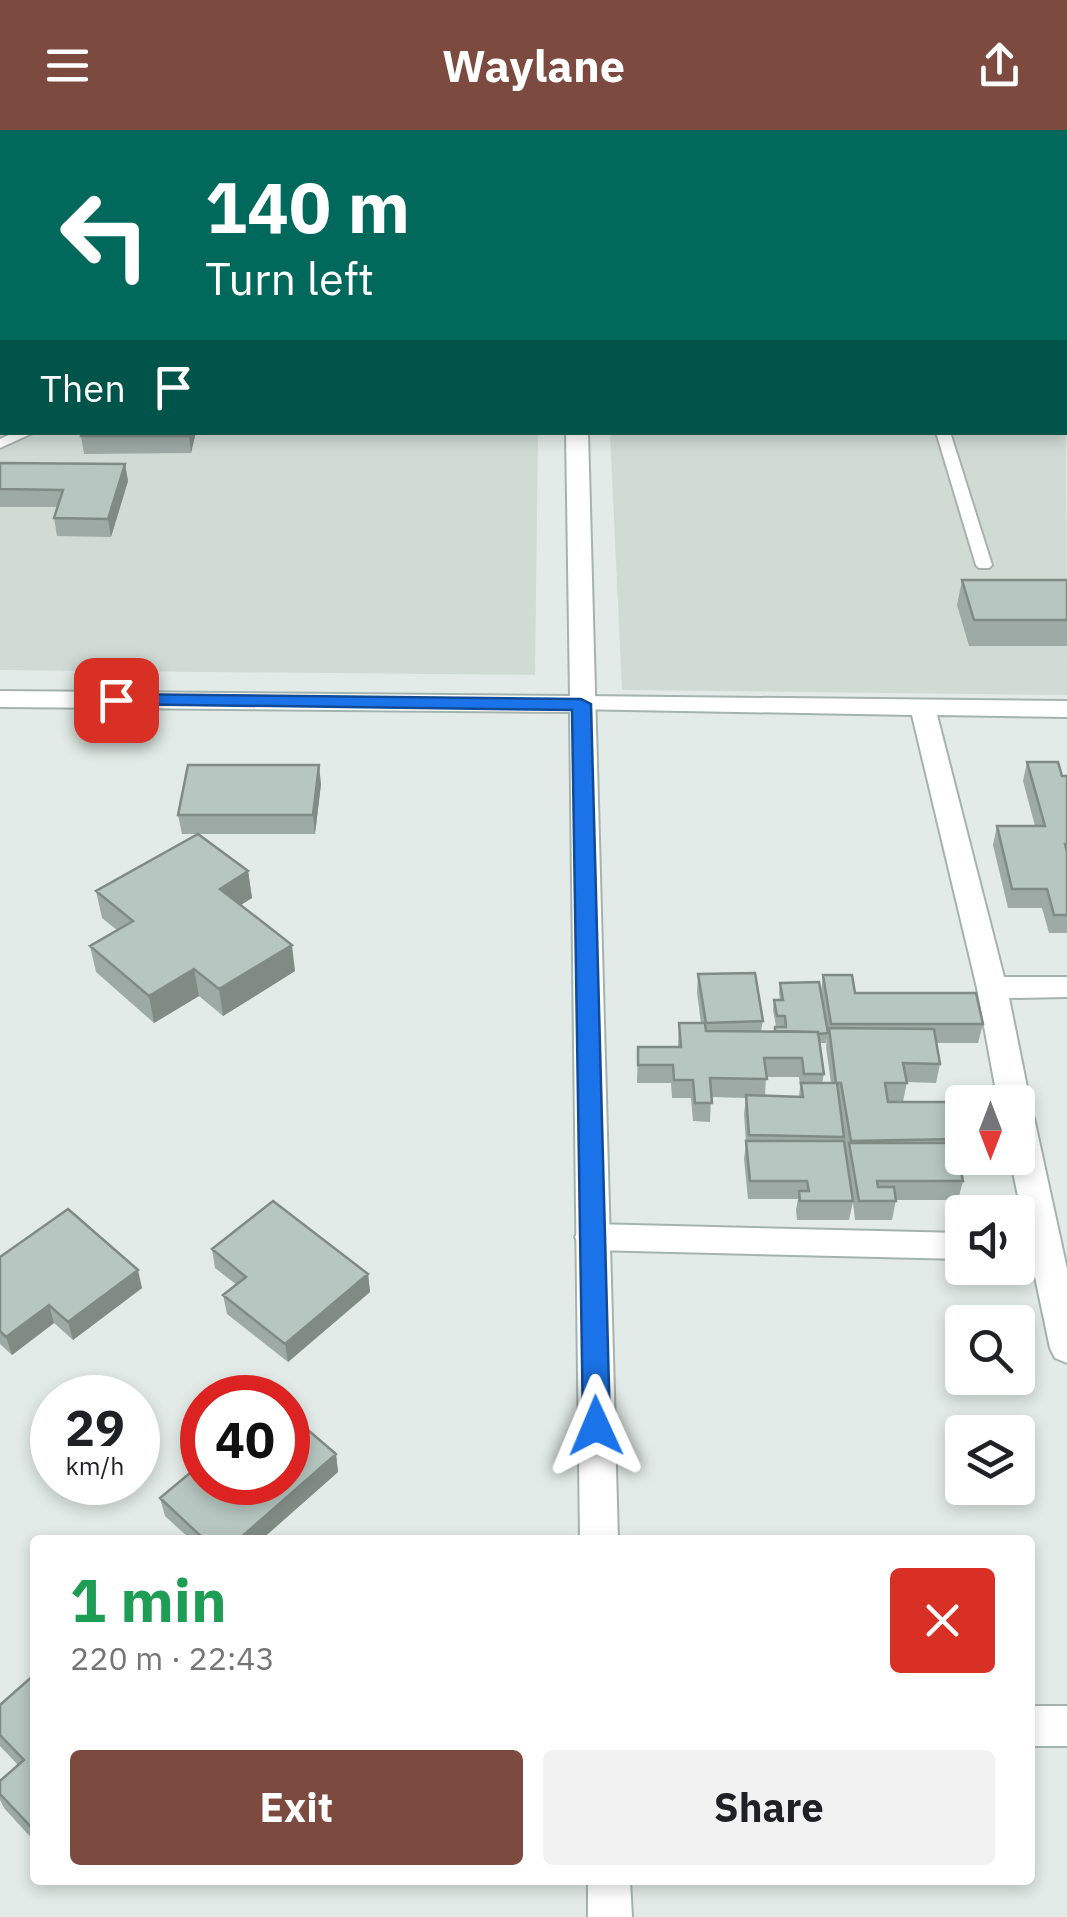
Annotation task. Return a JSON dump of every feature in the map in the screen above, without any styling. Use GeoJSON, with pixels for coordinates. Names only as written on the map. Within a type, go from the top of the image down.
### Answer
{"type":"FeatureCollection","features":[{"type":"Feature","properties":{"kind":"street"},"geometry":{"type":"LineString","coordinates":[[576,435],[599,1535]]}},
{"type":"Feature","properties":{"kind":"street"},"geometry":{"type":"LineString","coordinates":[[0,699],[1067,709]]}},
{"type":"Feature","properties":{"kind":"street"},"geometry":{"type":"LineString","coordinates":[[924,708],[992,988],[1011,1085]]}},
{"type":"Feature","properties":{"kind":"street"},"geometry":{"type":"LineString","coordinates":[[992,988],[1067,987]]}},
{"type":"Feature","properties":{"kind":"street"},"geometry":{"type":"LineString","coordinates":[[1029,1175],[1067,1348]]}},
{"type":"Feature","properties":{"kind":"street"},"geometry":{"type":"LineString","coordinates":[[592,1237],[945,1246]]}},
{"type":"Feature","properties":{"kind":"street"},"geometry":{"type":"LineString","coordinates":[[1035,1726],[1067,1726]]}},
{"type":"Feature","properties":{"kind":"street"},"geometry":{"type":"LineString","coordinates":[[609,1885],[610,1917]]}},
{"type":"Feature","properties":{"kind":"lane"},"geometry":{"type":"LineString","coordinates":[[944,435],[984,565]]}},
{"type":"Feature","properties":{"kind":"shaded area"},"geometry":{"type":"Polygon","coordinates":[[[0,435],[538,435],[535,675],[0,670],[0,435]]]}},
{"type":"Feature","properties":{"kind":"shaded area"},"geometry":{"type":"Polygon","coordinates":[[[610,435],[1066,435],[1067,695],[622,690],[610,435]]]}},
{"type":"Feature","properties":{"kind":"building"},"geometry":{"type":"Polygon","coordinates":[[[81,435],[189,435],[189,436],[81,435]]]}},
{"type":"Feature","properties":{"kind":"building"},"geometry":{"type":"Polygon","coordinates":[[[0,463],[125,464],[108,519],[54,518],[63,490],[0,489],[0,463]]]}},
{"type":"Feature","properties":{"kind":"building"},"geometry":{"type":"Polygon","coordinates":[[[962,580],[1067,580],[1067,620],[974,620],[962,580]]]}},
{"type":"Feature","properties":{"kind":"building"},"geometry":{"type":"Polygon","coordinates":[[[1027,762],[1058,762],[1062,776],[1067,776],[1067,915],[1054,915],[1047,889],[1012,889],[997,826],[1045,826],[1027,762]]]}},
{"type":"Feature","properties":{"kind":"building"},"geometry":{"type":"Polygon","coordinates":[[[188,765],[319,765],[313,815],[178,815],[188,765]]]}},
{"type":"Feature","properties":{"kind":"building"},"geometry":{"type":"Polygon","coordinates":[[[198,834],[248,871],[220,889],[292,945],[219,989],[194,969],[149,996],[90,946],[133,921],[96,891],[198,834]]]}},
{"type":"Feature","properties":{"kind":"building"},"geometry":{"type":"Polygon","coordinates":[[[755,973],[763,1021],[706,1023],[698,974],[755,973]]]}},
{"type":"Feature","properties":{"kind":"building"},"geometry":{"type":"Polygon","coordinates":[[[823,975],[852,975],[855,993],[976,993],[983,1024],[831,1024],[823,975]]]}},
{"type":"Feature","properties":{"kind":"building"},"geometry":{"type":"Polygon","coordinates":[[[819,982],[828,1033],[775,1031],[775,1027],[786,1027],[785,1016],[777,1016],[774,1000],[783,1000],[780,983],[819,982]]]}},
{"type":"Feature","properties":{"kind":"building"},"geometry":{"type":"Polygon","coordinates":[[[679,1023],[705,1023],[706,1031],[818,1032],[824,1074],[804,1074],[802,1058],[764,1058],[767,1079],[710,1078],[712,1103],[695,1103],[693,1080],[674,1080],[673,1065],[638,1065],[638,1047],[681,1047],[679,1023]]]}},
{"type":"Feature","properties":{"kind":"building"},"geometry":{"type":"Polygon","coordinates":[[[829,1028],[934,1029],[940,1064],[903,1063],[907,1083],[885,1083],[888,1102],[945,1102],[945,1139],[851,1141],[841,1083],[836,1083],[829,1028]]]}},
{"type":"Feature","properties":{"kind":"building"},"geometry":{"type":"Polygon","coordinates":[[[801,1083],[837,1083],[844,1137],[749,1135],[746,1095],[803,1097],[801,1083]]]}},
{"type":"Feature","properties":{"kind":"building"},"geometry":{"type":"Polygon","coordinates":[[[746,1141],[844,1141],[853,1201],[800,1201],[799,1191],[809,1191],[807,1181],[750,1181],[746,1141]]]}},
{"type":"Feature","properties":{"kind":"building"},"geometry":{"type":"Polygon","coordinates":[[[849,1143],[945,1143],[945,1175],[962,1175],[963,1181],[877,1181],[878,1187],[894,1187],[896,1201],[859,1201],[849,1143]]]}},
{"type":"Feature","properties":{"kind":"building"},"geometry":{"type":"Polygon","coordinates":[[[273,1201],[368,1274],[285,1344],[223,1295],[246,1277],[212,1249],[273,1201]]]}},
{"type":"Feature","properties":{"kind":"building"},"geometry":{"type":"Polygon","coordinates":[[[68,1209],[138,1270],[68,1322],[49,1305],[6,1337],[0,1331],[0,1257],[68,1209]]]}},
{"type":"Feature","properties":{"kind":"building"},"geometry":{"type":"Polygon","coordinates":[[[310,1432],[336,1454],[310,1477],[310,1432]]]}},
{"type":"Feature","properties":{"kind":"building"},"geometry":{"type":"Polygon","coordinates":[[[180,1481],[180,1505],[278,1505],[244,1535],[200,1535],[160,1498],[180,1481]]]}},
{"type":"Feature","properties":{"kind":"building"},"geometry":{"type":"Polygon","coordinates":[[[30,1678],[30,1826],[0,1794],[0,1781],[24,1760],[0,1735],[0,1705],[30,1678]]]}},
{"type":"Feature","properties":{"kind":"route"},"geometry":{"type":"LineString","coordinates":[[116,700],[581,704],[596,1426]]}}]}
